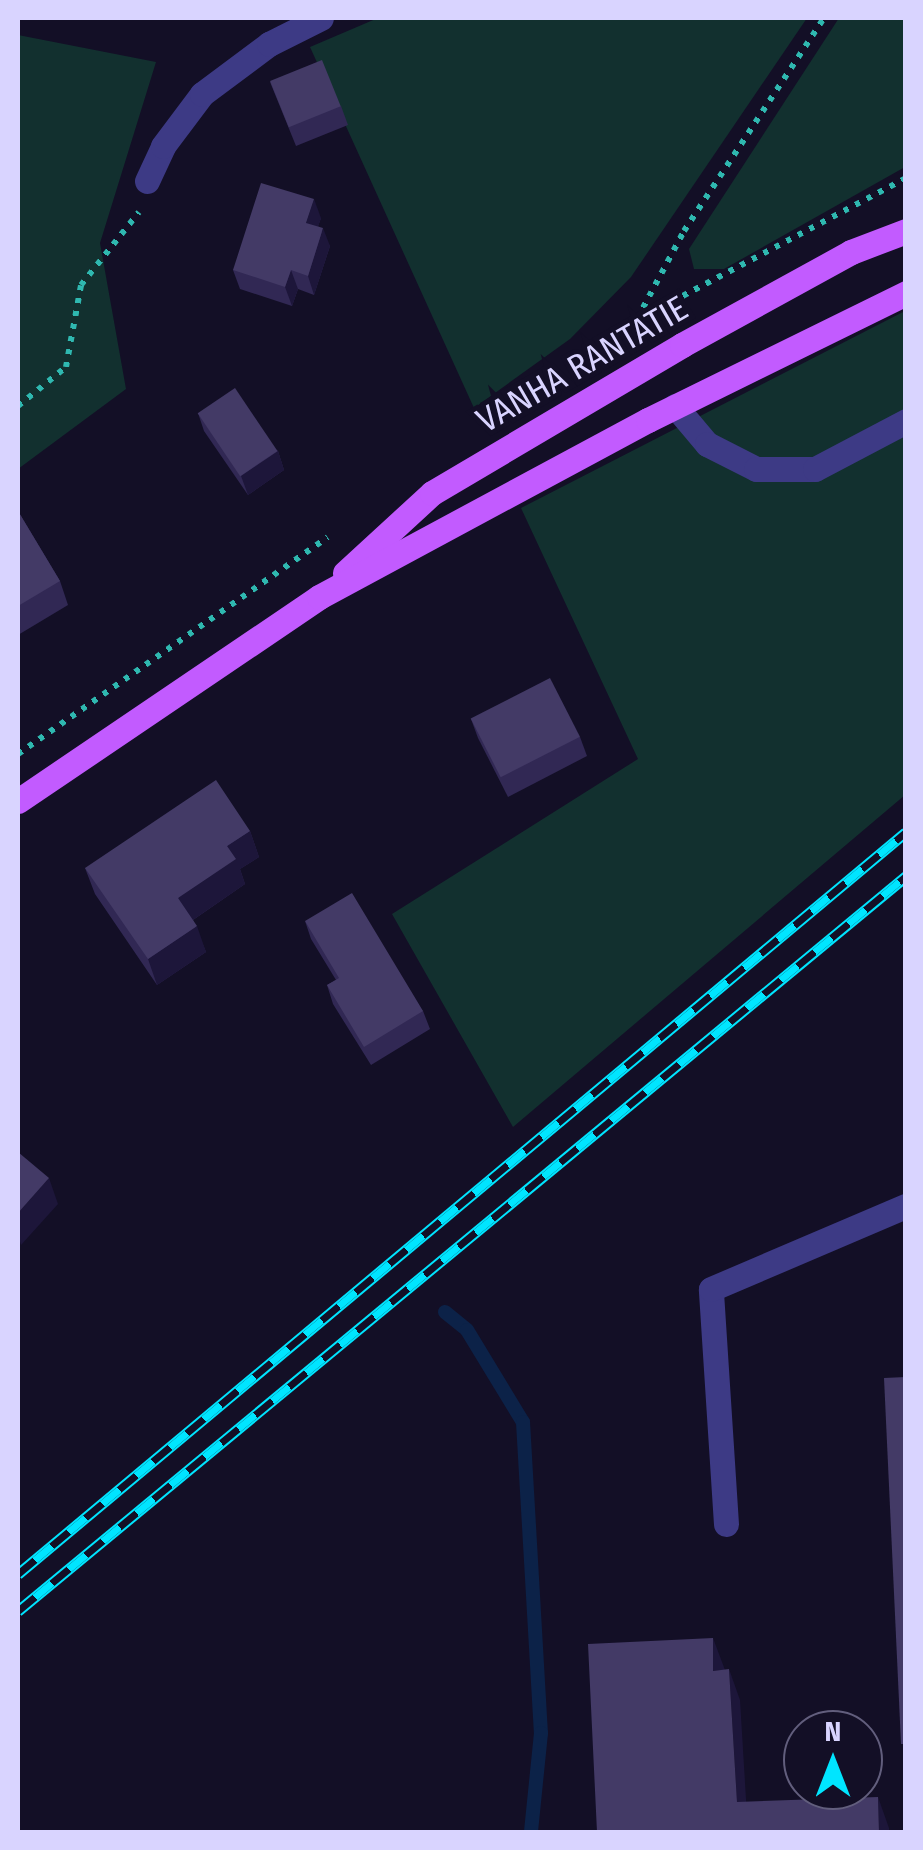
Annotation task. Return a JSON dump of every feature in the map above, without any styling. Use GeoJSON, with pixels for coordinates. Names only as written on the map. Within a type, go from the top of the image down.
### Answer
{"type":"FeatureCollection","features":[{"type":"Feature","properties":{"kind":"main road","name":"VANHA RANTATIE"},"geometry":{"type":"LineString","coordinates":[[319,596],[432,492],[716,326],[852,252],[906,231]]}},
{"type":"Feature","properties":{"kind":"main road","name":"VANHA RANTATIE"},"geometry":{"type":"LineString","coordinates":[[18,801],[319,596],[675,406],[906,293]]}},
{"type":"Feature","properties":{"kind":"street"},"geometry":{"type":"LineString","coordinates":[[148,181],[163,146],[202,94],[269,44],[321,18]]}},
{"type":"Feature","properties":{"kind":"street"},"geometry":{"type":"LineString","coordinates":[[675,406],[708,444],[756,469],[815,469],[906,421]]}},
{"type":"Feature","properties":{"kind":"street"},"geometry":{"type":"LineString","coordinates":[[726,1524],[711,1290],[906,1206]]}},
{"type":"Feature","properties":{"kind":"path"},"geometry":{"type":"LineString","coordinates":[[824,18],[684,231],[636,320],[906,178]]}},
{"type":"Feature","properties":{"kind":"path"},"geometry":{"type":"LineString","coordinates":[[18,406],[66,366],[81,285],[139,212]]}},
{"type":"Feature","properties":{"kind":"green space"},"geometry":{"type":"Polygon","coordinates":[[[378,18],[807,18],[631,277],[570,339],[474,408],[310,47],[378,18]]]}},
{"type":"Feature","properties":{"kind":"green space"},"geometry":{"type":"Polygon","coordinates":[[[839,18],[905,18],[905,167],[724,269],[694,269],[689,249],[839,18]]]}},
{"type":"Feature","properties":{"kind":"green space"},"geometry":{"type":"Polygon","coordinates":[[[18,35],[156,62],[100,243],[126,389],[18,469],[18,35]]]}},
{"type":"Feature","properties":{"kind":"green space"},"geometry":{"type":"Polygon","coordinates":[[[905,311],[905,795],[513,1127],[392,914],[638,759],[521,508],[905,311]]]}},
{"type":"Feature","properties":{"kind":"building"},"geometry":{"type":"Polygon","coordinates":[[[322,60],[341,106],[289,127],[270,81],[322,60]]]}},
{"type":"Feature","properties":{"kind":"building"},"geometry":{"type":"Polygon","coordinates":[[[261,183],[314,199],[306,223],[323,228],[308,276],[291,270],[285,287],[233,270],[261,183]]]}},
{"type":"Feature","properties":{"kind":"building"},"geometry":{"type":"Polygon","coordinates":[[[235,388],[277,451],[240,476],[198,413],[235,388]]]}},
{"type":"Feature","properties":{"kind":"building"},"geometry":{"type":"Polygon","coordinates":[[[18,511],[60,581],[18,606],[18,511]]]}},
{"type":"Feature","properties":{"kind":"building"},"geometry":{"type":"Polygon","coordinates":[[[550,678],[580,737],[501,777],[471,718],[550,678]]]}},
{"type":"Feature","properties":{"kind":"building"},"geometry":{"type":"Polygon","coordinates":[[[216,780],[250,831],[227,846],[236,859],[178,898],[197,926],[148,959],[85,868],[216,780]]]}},
{"type":"Feature","properties":{"kind":"building"},"geometry":{"type":"Polygon","coordinates":[[[352,893],[423,1011],[364,1047],[327,985],[339,978],[305,921],[352,893]]]}},
{"type":"Feature","properties":{"kind":"building"},"geometry":{"type":"Polygon","coordinates":[[[18,1152],[49,1178],[18,1213],[18,1152]]]}},
{"type":"Feature","properties":{"kind":"building"},"geometry":{"type":"Polygon","coordinates":[[[906,1377],[906,1744],[901,1744],[884,1378],[906,1377]]]}},
{"type":"Feature","properties":{"kind":"building"},"geometry":{"type":"Polygon","coordinates":[[[713,1638],[713,1671],[729,1669],[737,1802],[783,1800],[783,1810],[878,1810],[879,1832],[597,1832],[588,1644],[713,1638]]]}},
{"type":"Feature","properties":{"kind":"waterway"},"geometry":{"type":"LineString","coordinates":[[445,1312],[467,1330],[523,1422],[541,1733],[531,1832]]}},
{"type":"Feature","properties":{"kind":"railway"},"geometry":{"type":"LineString","coordinates":[[18,1574],[906,832]]}},
{"type":"Feature","properties":{"kind":"railway"},"geometry":{"type":"LineString","coordinates":[[18,1611],[906,876]]}}]}
